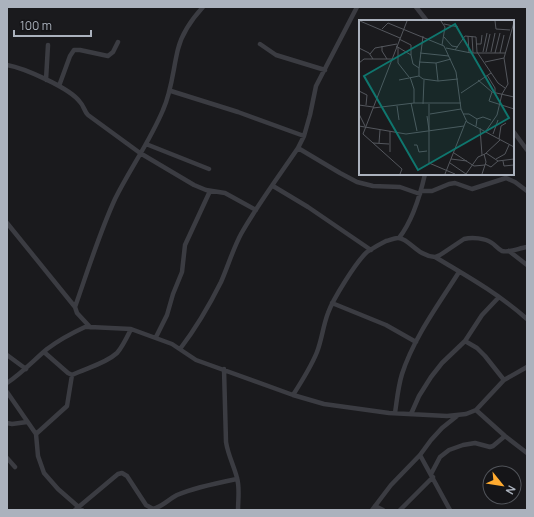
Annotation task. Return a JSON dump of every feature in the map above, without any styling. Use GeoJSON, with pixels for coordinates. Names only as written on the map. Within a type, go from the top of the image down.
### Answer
{"type":"FeatureCollection","features":[{"type":"Feature","properties":{"kind":"street"},"geometry":{"type":"LineString","coordinates":[[75,307],[102,228],[116,198],[146,144],[171,91],[180,42],[190,23],[203,7]]}},
{"type":"Feature","properties":{"kind":"street"},"geometry":{"type":"LineString","coordinates":[[180,349],[207,309],[241,235],[298,148],[304,136],[316,86],[357,7]]}},
{"type":"Feature","properties":{"kind":"street"},"geometry":{"type":"LineString","coordinates":[[416,7],[426,20]]}},
{"type":"Feature","properties":{"kind":"street"},"geometry":{"type":"LineString","coordinates":[[58,86],[70,56],[74,50],[108,56],[113,52],[118,42]]}},
{"type":"Feature","properties":{"kind":"street"},"geometry":{"type":"LineString","coordinates":[[260,44],[276,55],[325,70]]}},
{"type":"Feature","properties":{"kind":"street"},"geometry":{"type":"LineString","coordinates":[[46,80],[48,45]]}},
{"type":"Feature","properties":{"kind":"street"},"geometry":{"type":"LineString","coordinates":[[7,65],[19,68],[58,86],[80,101],[88,115],[140,153],[194,186],[210,191],[225,193],[256,210]]}},
{"type":"Feature","properties":{"kind":"street"},"geometry":{"type":"LineString","coordinates":[[171,91],[238,112],[304,136]]}},
{"type":"Feature","properties":{"kind":"street"},"geometry":{"type":"LineString","coordinates":[[514,132],[527,150]]}},
{"type":"Feature","properties":{"kind":"street"},"geometry":{"type":"LineString","coordinates":[[146,144],[209,169]]}},
{"type":"Feature","properties":{"kind":"street"},"geometry":{"type":"LineString","coordinates":[[298,148],[357,182],[373,186],[400,186],[420,193],[432,191],[455,183],[472,189],[506,178],[515,182],[527,191]]}},
{"type":"Feature","properties":{"kind":"street"},"geometry":{"type":"LineString","coordinates":[[399,238],[409,225],[425,175]]}},
{"type":"Feature","properties":{"kind":"street"},"geometry":{"type":"LineString","coordinates":[[273,186],[308,207],[371,250]]}},
{"type":"Feature","properties":{"kind":"street"},"geometry":{"type":"LineString","coordinates":[[156,337],[167,315],[173,294],[182,272],[185,245],[210,191]]}},
{"type":"Feature","properties":{"kind":"street"},"geometry":{"type":"LineString","coordinates":[[7,223],[90,327]]}},
{"type":"Feature","properties":{"kind":"street"},"geometry":{"type":"LineString","coordinates":[[293,395],[308,371],[316,353],[332,303],[362,258],[371,250],[391,239],[399,238],[407,242],[418,252],[434,258],[459,272],[511,305],[527,319]]}},
{"type":"Feature","properties":{"kind":"street"},"geometry":{"type":"LineString","coordinates":[[434,258],[467,238],[489,241],[502,250],[509,251],[527,247]]}},
{"type":"Feature","properties":{"kind":"street"},"geometry":{"type":"LineString","coordinates":[[509,251],[527,265]]}},
{"type":"Feature","properties":{"kind":"street"},"geometry":{"type":"LineString","coordinates":[[395,413],[402,373],[416,342],[459,272]]}},
{"type":"Feature","properties":{"kind":"street"},"geometry":{"type":"LineString","coordinates":[[411,414],[431,377],[442,363],[465,341],[482,316],[499,297]]}},
{"type":"Feature","properties":{"kind":"street"},"geometry":{"type":"LineString","coordinates":[[332,303],[386,325],[416,342]]}},
{"type":"Feature","properties":{"kind":"street"},"geometry":{"type":"LineString","coordinates":[[7,383],[62,338],[85,327],[131,329],[172,344],[196,360],[293,395],[324,404],[395,413],[457,416],[466,414],[476,410],[504,380],[527,367]]}},
{"type":"Feature","properties":{"kind":"street"},"geometry":{"type":"LineString","coordinates":[[44,352],[68,374],[72,375],[101,363],[113,356],[122,346],[131,329]]}},
{"type":"Feature","properties":{"kind":"street"},"geometry":{"type":"LineString","coordinates":[[465,341],[481,352],[504,380]]}},
{"type":"Feature","properties":{"kind":"street"},"geometry":{"type":"LineString","coordinates":[[7,355],[26,369]]}},
{"type":"Feature","properties":{"kind":"street"},"geometry":{"type":"LineString","coordinates":[[224,369],[227,453],[239,486],[238,510]]}},
{"type":"Feature","properties":{"kind":"street"},"geometry":{"type":"LineString","coordinates":[[36,434],[67,406],[72,375]]}},
{"type":"Feature","properties":{"kind":"street"},"geometry":{"type":"LineString","coordinates":[[7,392],[36,434],[38,456],[44,473],[78,509],[118,474],[122,473],[127,476],[146,505],[153,510],[176,496],[186,492],[237,479]]}},
{"type":"Feature","properties":{"kind":"street"},"geometry":{"type":"LineString","coordinates":[[476,410],[527,453]]}},
{"type":"Feature","properties":{"kind":"street"},"geometry":{"type":"LineString","coordinates":[[383,510],[374,508],[391,485],[420,455],[438,432],[457,416]]}},
{"type":"Feature","properties":{"kind":"street"},"geometry":{"type":"LineString","coordinates":[[7,423],[12,424],[27,422]]}},
{"type":"Feature","properties":{"kind":"street"},"geometry":{"type":"LineString","coordinates":[[400,510],[432,475],[440,457],[449,450],[475,443],[485,446],[493,446],[505,436]]}},
{"type":"Feature","properties":{"kind":"street"},"geometry":{"type":"LineString","coordinates":[[420,455],[450,510]]}},
{"type":"Feature","properties":{"kind":"street"},"geometry":{"type":"LineString","coordinates":[[7,458],[15,467]]}}]}
